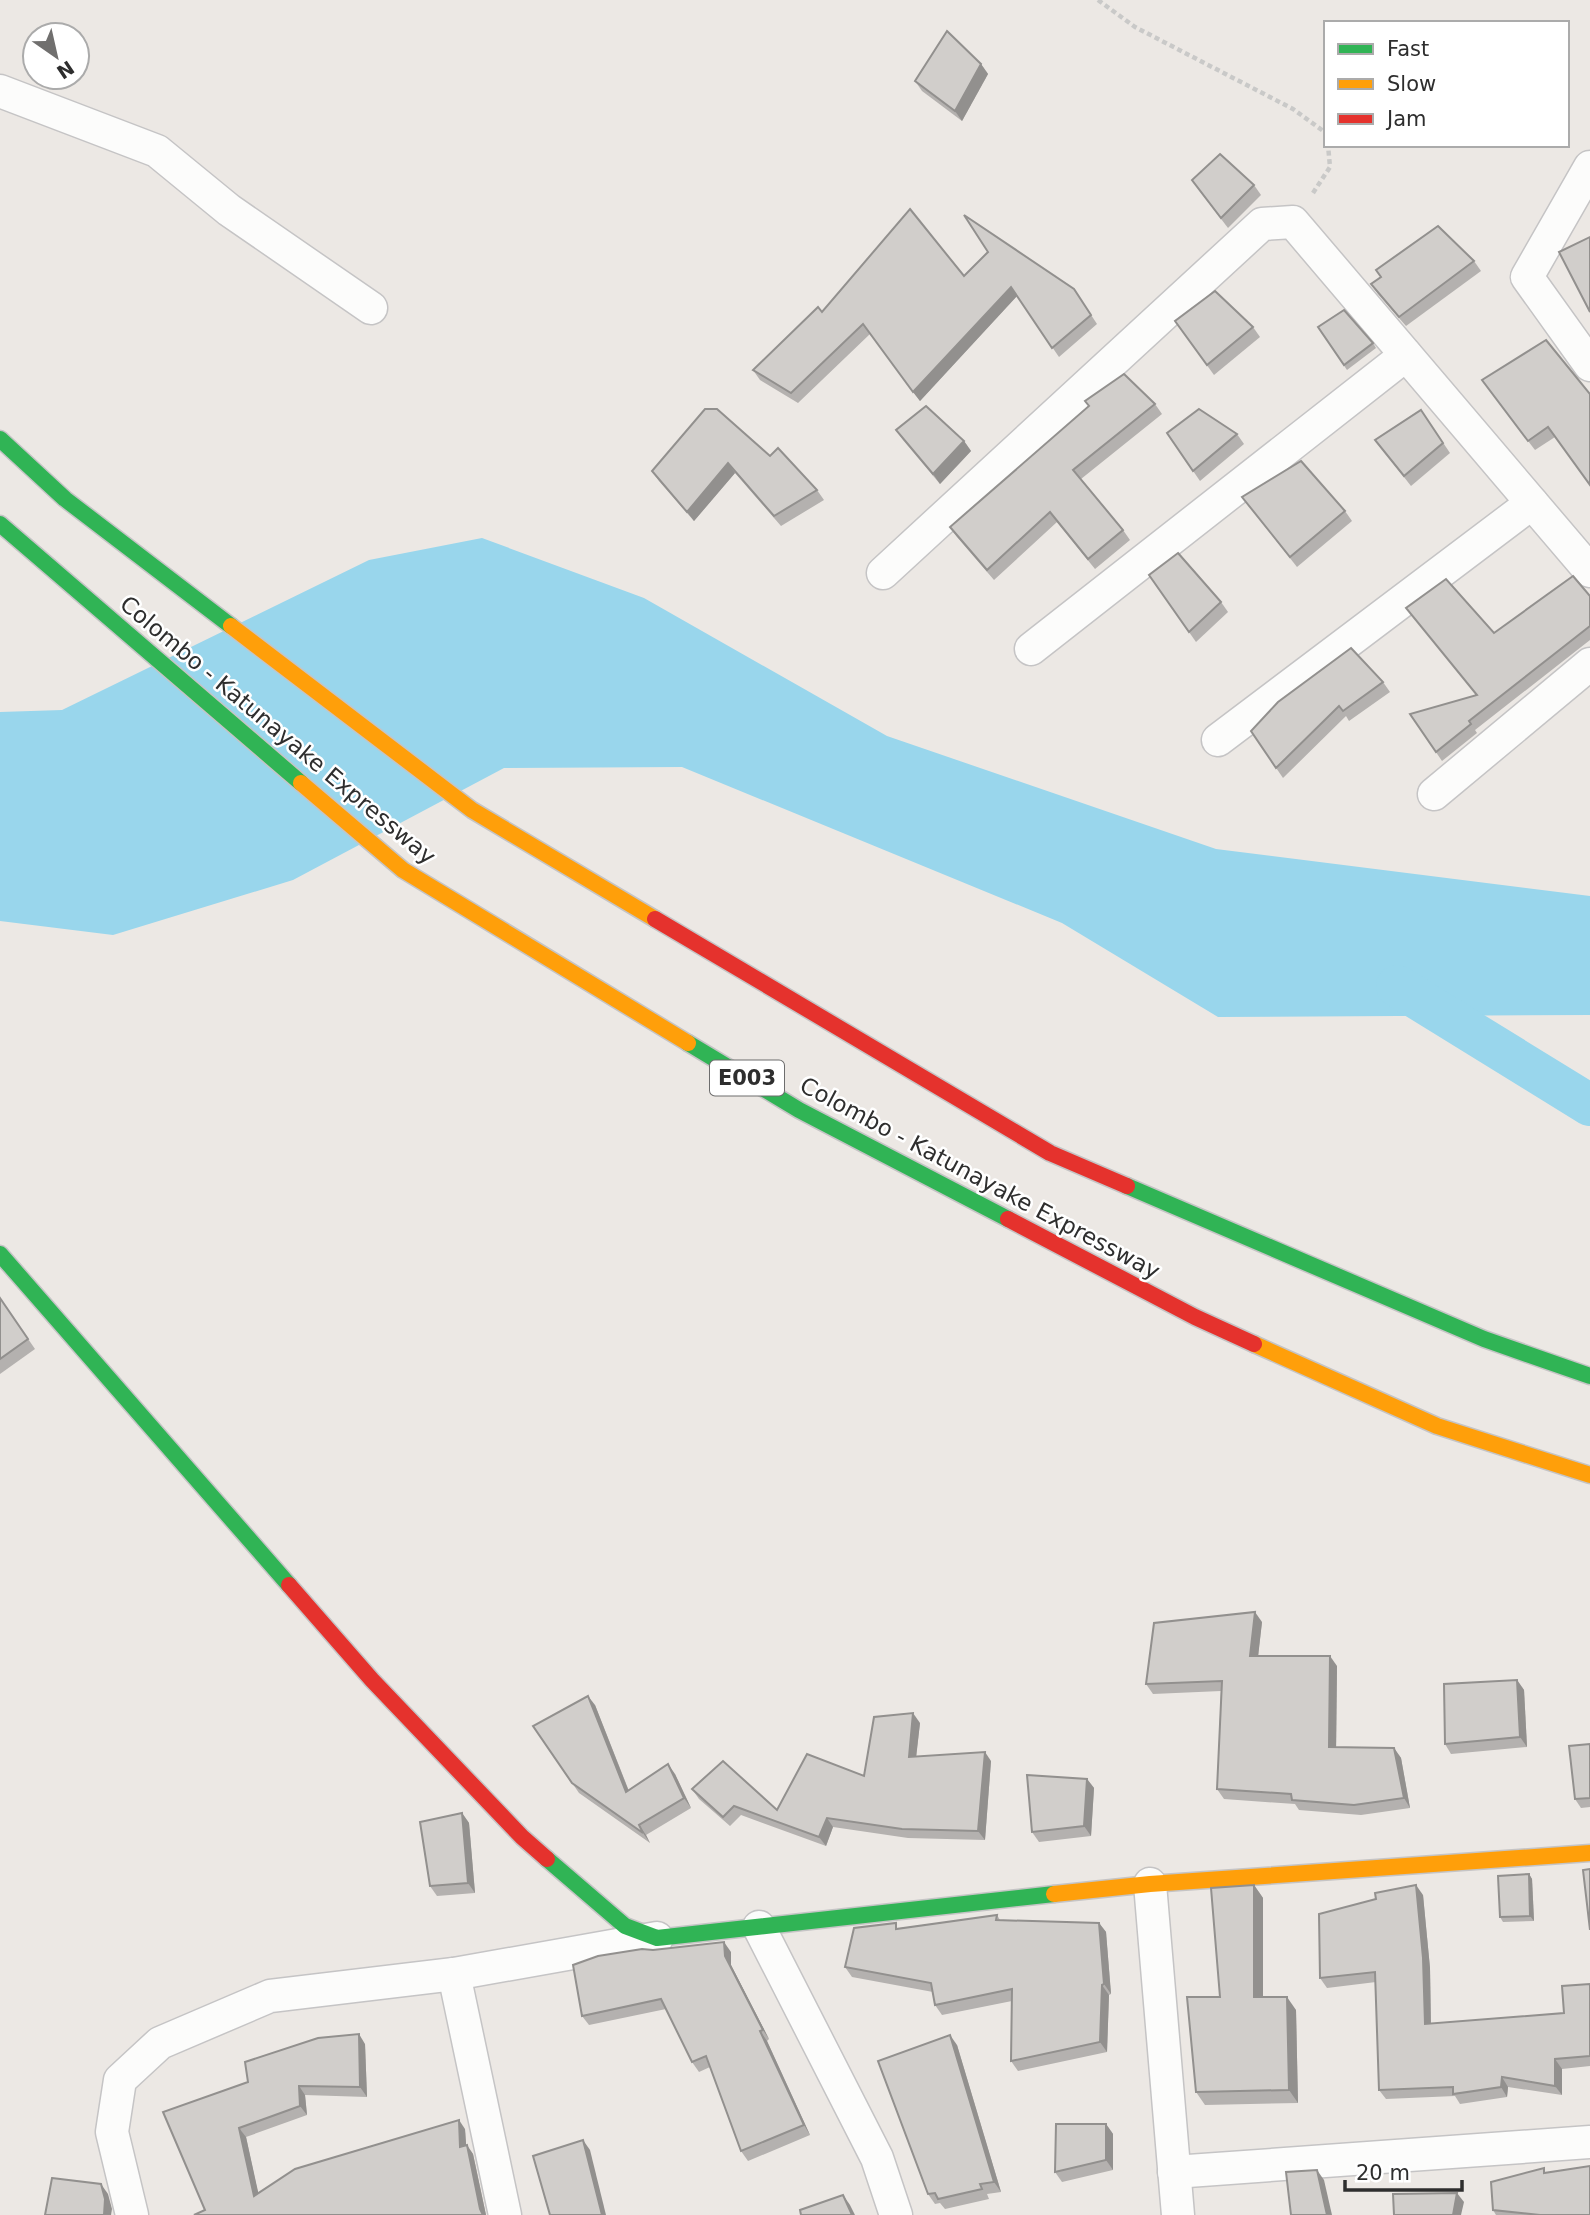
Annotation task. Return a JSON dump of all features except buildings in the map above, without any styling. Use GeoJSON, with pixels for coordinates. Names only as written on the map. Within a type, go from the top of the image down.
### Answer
{"type":"FeatureCollection","features":[{"type":"Feature","properties":{"kind":"main road","name":"Colombo - Katunayake Expressway"},"geometry":{"type":"LineString","coordinates":[[0,439],[65,499],[472,810],[1050,1153],[1484,1339],[1590,1376]]}},
{"type":"Feature","properties":{"kind":"main road","name":"Colombo - Katunayake Expressway"},"geometry":{"type":"LineString","coordinates":[[0,524],[403,870],[799,1110],[1195,1317],[1437,1426],[1590,1475]]}},
{"type":"Feature","properties":{"kind":"main road"},"geometry":{"type":"LineString","coordinates":[[0,1254],[372,1680],[513,1827],[625,1926],[657,1938],[1150,1884],[1590,1853]]}},
{"type":"Feature","properties":{"kind":"street"},"geometry":{"type":"LineString","coordinates":[[0,91],[157,151],[229,210],[371,308]]}},
{"type":"Feature","properties":{"kind":"street"},"geometry":{"type":"LineString","coordinates":[[1590,167],[1527,277],[1590,365]]}},
{"type":"Feature","properties":{"kind":"street"},"geometry":{"type":"LineString","coordinates":[[883,573],[1262,224],[1293,222],[1590,571]]}},
{"type":"Feature","properties":{"kind":"street"},"geometry":{"type":"LineString","coordinates":[[1031,649],[1406,355]]}},
{"type":"Feature","properties":{"kind":"street"},"geometry":{"type":"LineString","coordinates":[[1218,740],[1532,503]]}},
{"type":"Feature","properties":{"kind":"street"},"geometry":{"type":"LineString","coordinates":[[1434,794],[1590,664]]}},
{"type":"Feature","properties":{"kind":"street"},"geometry":{"type":"LineString","coordinates":[[1150,1884],[1178,2215]]}},
{"type":"Feature","properties":{"kind":"street"},"geometry":{"type":"LineString","coordinates":[[759,1927],[877,2158],[896,2215]]}},
{"type":"Feature","properties":{"kind":"street"},"geometry":{"type":"LineString","coordinates":[[132,2215],[112,2132],[120,2080],[160,2043],[270,1996],[454,1974],[657,1938]]}},
{"type":"Feature","properties":{"kind":"street"},"geometry":{"type":"LineString","coordinates":[[454,1974],[505,2215]]}},
{"type":"Feature","properties":{"kind":"street"},"geometry":{"type":"LineString","coordinates":[[1174,2172],[1590,2142]]}},
{"type":"Feature","properties":{"kind":"path"},"geometry":{"type":"LineString","coordinates":[[1098,0],[1135,27],[1293,109],[1324,132]]}},
{"type":"Feature","properties":{"kind":"path"},"geometry":{"type":"LineString","coordinates":[[1293,222],[1330,167],[1328,147]]}},
{"type":"Feature","properties":{"kind":"water"},"geometry":{"type":"Polygon","coordinates":[[[482,538],[644,598],[887,736],[1216,849],[1590,896],[1590,1015],[1218,1017],[1062,923],[682,767],[504,768],[293,880],[113,935],[0,921],[0,712],[62,710],[369,560],[482,538]]]}},
{"type":"Feature","properties":{"kind":"waterway"},"geometry":{"type":"LineString","coordinates":[[1397,986],[1590,1105]]}},
{"type":"Feature","properties":{"kind":"traffic: fast"},"geometry":{"type":"LineString","coordinates":[[0,439],[65,499],[231,626]]}},
{"type":"Feature","properties":{"kind":"traffic: fast"},"geometry":{"type":"LineString","coordinates":[[0,524],[301,783]]}},
{"type":"Feature","properties":{"kind":"traffic: fast"},"geometry":{"type":"LineString","coordinates":[[688,1043],[799,1110],[1008,1219]]}},
{"type":"Feature","properties":{"kind":"traffic: fast"},"geometry":{"type":"LineString","coordinates":[[1127,1186],[1484,1339],[1590,1376]]}},
{"type":"Feature","properties":{"kind":"traffic: fast"},"geometry":{"type":"LineString","coordinates":[[0,1254],[289,1585]]}},
{"type":"Feature","properties":{"kind":"traffic: fast"},"geometry":{"type":"LineString","coordinates":[[547,1859],[625,1926],[657,1938],[1054,1894]]}},
{"type":"Feature","properties":{"kind":"traffic: slow"},"geometry":{"type":"LineString","coordinates":[[231,626],[472,810],[655,919]]}},
{"type":"Feature","properties":{"kind":"traffic: slow"},"geometry":{"type":"LineString","coordinates":[[301,783],[403,870],[688,1043]]}},
{"type":"Feature","properties":{"kind":"traffic: slow"},"geometry":{"type":"LineString","coordinates":[[1254,1344],[1437,1426],[1590,1475]]}},
{"type":"Feature","properties":{"kind":"traffic: slow"},"geometry":{"type":"LineString","coordinates":[[1054,1894],[1150,1884],[1590,1853]]}},
{"type":"Feature","properties":{"kind":"traffic: jam"},"geometry":{"type":"LineString","coordinates":[[655,919],[1050,1153],[1127,1186]]}},
{"type":"Feature","properties":{"kind":"traffic: jam"},"geometry":{"type":"LineString","coordinates":[[1008,1219],[1195,1317],[1254,1344]]}},
{"type":"Feature","properties":{"kind":"traffic: jam"},"geometry":{"type":"LineString","coordinates":[[289,1585],[372,1680],[522,1837],[547,1859]]}}]}
